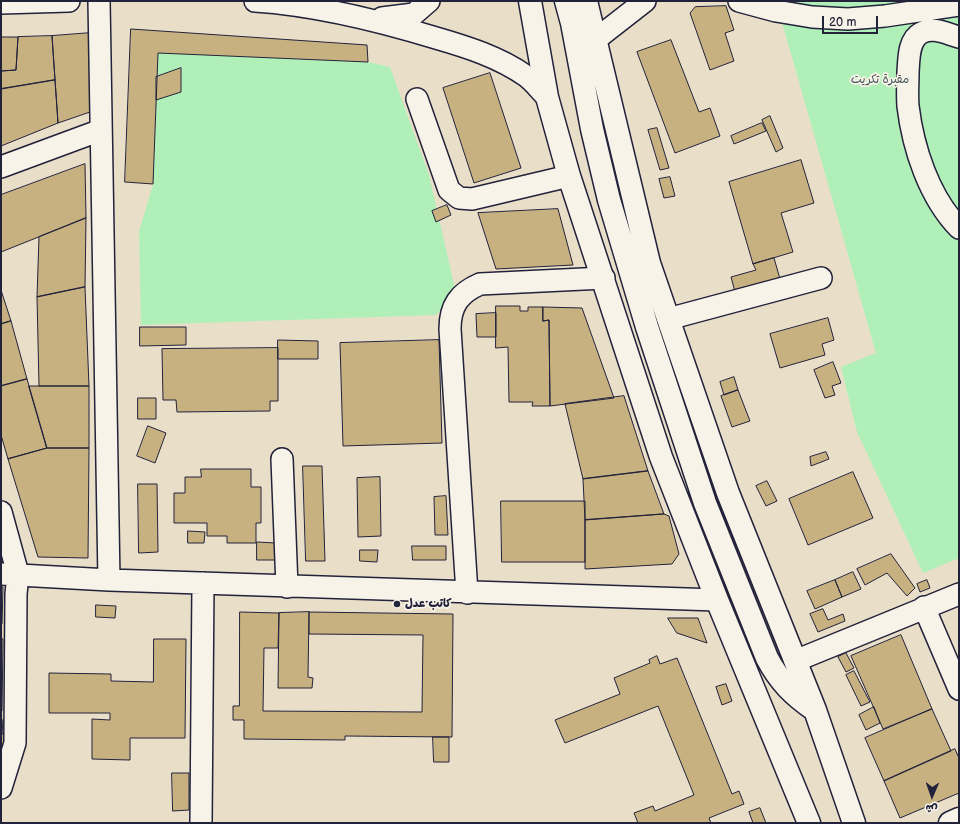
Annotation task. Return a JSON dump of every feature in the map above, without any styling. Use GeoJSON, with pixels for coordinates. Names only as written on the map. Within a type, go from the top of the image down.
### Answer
{"type":"FeatureCollection","features":[{"type":"Feature","properties":{"kind":"main road"},"geometry":{"type":"LineString","coordinates":[[530,1],[547,97],[569,176],[604,278],[661,457],[717,600],[809,823]]}},
{"type":"Feature","properties":{"kind":"main road"},"geometry":{"type":"LineString","coordinates":[[566,1],[572,23],[592,129],[609,200],[647,327],[705,503],[770,665],[792,693],[816,710]]}},
{"type":"Feature","properties":{"kind":"main road"},"geometry":{"type":"LineString","coordinates":[[586,1],[649,263],[728,493],[816,710],[854,823]]}},
{"type":"Feature","properties":{"kind":"main road"},"geometry":{"type":"LineString","coordinates":[[950,823],[959,819]]}},
{"type":"Feature","properties":{"kind":"street"},"geometry":{"type":"LineString","coordinates":[[1,3],[69,1]]}},
{"type":"Feature","properties":{"kind":"street"},"geometry":{"type":"LineString","coordinates":[[99,1],[109,580]]}},
{"type":"Feature","properties":{"kind":"street"},"geometry":{"type":"LineString","coordinates":[[255,1],[319,9],[350,15],[407,29],[456,44],[498,60],[526,76],[547,97]]}},
{"type":"Feature","properties":{"kind":"street"},"geometry":{"type":"LineString","coordinates":[[350,15],[387,19],[414,14],[429,1]]}},
{"type":"Feature","properties":{"kind":"street"},"geometry":{"type":"LineString","coordinates":[[595,40],[645,1]]}},
{"type":"Feature","properties":{"kind":"street"},"geometry":{"type":"LineString","coordinates":[[740,1],[776,11],[812,17],[848,19],[916,12],[959,5]]}},
{"type":"Feature","properties":{"kind":"street"},"geometry":{"type":"LineString","coordinates":[[916,12],[921,33]]}},
{"type":"Feature","properties":{"kind":"street"},"geometry":{"type":"LineString","coordinates":[[959,37],[935,30],[921,33],[914,39],[910,50],[908,105],[917,150],[932,187],[950,219],[959,228]]}},
{"type":"Feature","properties":{"kind":"street"},"geometry":{"type":"LineString","coordinates":[[417,99],[449,190],[459,198],[472,199],[569,176]]}},
{"type":"Feature","properties":{"kind":"street"},"geometry":{"type":"LineString","coordinates":[[1,168],[101,130]]}},
{"type":"Feature","properties":{"kind":"street"},"geometry":{"type":"LineString","coordinates":[[467,593],[450,329],[450,317],[454,306],[465,292],[480,284],[604,278]]}},
{"type":"Feature","properties":{"kind":"street"},"geometry":{"type":"LineString","coordinates":[[668,319],[821,278]]}},
{"type":"Feature","properties":{"kind":"street"},"geometry":{"type":"LineString","coordinates":[[282,460],[287,587]]}},
{"type":"Feature","properties":{"kind":"street"},"geometry":{"type":"LineString","coordinates":[[1,512],[10,574],[16,594],[15,743],[1,788]]}},
{"type":"Feature","properties":{"kind":"street"},"geometry":{"type":"LineString","coordinates":[[10,574],[109,580],[287,587],[717,600]]}},
{"type":"Feature","properties":{"kind":"street"},"geometry":{"type":"LineString","coordinates":[[201,823],[204,583]]}},
{"type":"Feature","properties":{"kind":"street"},"geometry":{"type":"LineString","coordinates":[[795,661],[924,607],[959,594]]}},
{"type":"Feature","properties":{"kind":"street"},"geometry":{"type":"LineString","coordinates":[[924,607],[959,689]]}},
{"type":"Feature","properties":{"kind":"shaded area"},"geometry":{"type":"Polygon","coordinates":[[[1,582],[3,582],[12,749],[1,761],[1,582]]]}},
{"type":"Feature","properties":{"kind":"green space","name":"مقبرة تكريت"},"geometry":{"type":"Polygon","coordinates":[[[776,1],[959,1],[959,558],[923,573],[857,432],[841,367],[876,353],[776,1]]]}},
{"type":"Feature","properties":{"kind":"green space"},"geometry":{"type":"Polygon","coordinates":[[[158,53],[368,62],[390,67],[429,175],[456,293],[436,315],[141,325],[139,232],[153,184],[158,53]]]}},
{"type":"Feature","properties":{"kind":"building"},"geometry":{"type":"Polygon","coordinates":[[[726,6],[734,30],[725,33],[734,61],[710,70],[690,13],[695,7],[726,6]]]}},
{"type":"Feature","properties":{"kind":"building"},"geometry":{"type":"Polygon","coordinates":[[[131,29],[367,45],[368,62],[158,53],[153,184],[125,182],[131,29]]]}},
{"type":"Feature","properties":{"kind":"building"},"geometry":{"type":"Polygon","coordinates":[[[91,33],[93,111],[58,123],[52,36],[91,33]]]}},
{"type":"Feature","properties":{"kind":"building"},"geometry":{"type":"Polygon","coordinates":[[[52,36],[55,80],[1,89],[1,71],[16,70],[18,37],[52,36]]]}},
{"type":"Feature","properties":{"kind":"building"},"geometry":{"type":"Polygon","coordinates":[[[1,37],[18,37],[16,70],[1,71],[1,37]]]}},
{"type":"Feature","properties":{"kind":"building"},"geometry":{"type":"Polygon","coordinates":[[[671,40],[699,112],[710,108],[720,136],[675,153],[637,52],[671,40]]]}},
{"type":"Feature","properties":{"kind":"building"},"geometry":{"type":"Polygon","coordinates":[[[181,68],[181,92],[156,100],[156,77],[181,68]]]}},
{"type":"Feature","properties":{"kind":"building"},"geometry":{"type":"Polygon","coordinates":[[[490,73],[521,168],[474,183],[443,88],[490,73]]]}},
{"type":"Feature","properties":{"kind":"building"},"geometry":{"type":"Polygon","coordinates":[[[55,80],[58,123],[1,146],[1,89],[55,80]]]}},
{"type":"Feature","properties":{"kind":"building"},"geometry":{"type":"Polygon","coordinates":[[[770,116],[783,148],[776,152],[762,120],[770,116]]]}},
{"type":"Feature","properties":{"kind":"building"},"geometry":{"type":"Polygon","coordinates":[[[762,123],[766,131],[734,144],[731,136],[762,123]]]}},
{"type":"Feature","properties":{"kind":"building"},"geometry":{"type":"Polygon","coordinates":[[[657,128],[669,168],[660,170],[648,130],[657,128]]]}},
{"type":"Feature","properties":{"kind":"building"},"geometry":{"type":"Polygon","coordinates":[[[801,160],[814,203],[781,213],[793,252],[753,264],[729,182],[801,160]]]}},
{"type":"Feature","properties":{"kind":"building"},"geometry":{"type":"Polygon","coordinates":[[[85,164],[86,218],[1,252],[1,195],[85,164]]]}},
{"type":"Feature","properties":{"kind":"building"},"geometry":{"type":"Polygon","coordinates":[[[670,177],[675,196],[664,198],[659,179],[670,177]]]}},
{"type":"Feature","properties":{"kind":"building"},"geometry":{"type":"Polygon","coordinates":[[[447,205],[451,215],[436,222],[432,211],[447,205]]]}},
{"type":"Feature","properties":{"kind":"building"},"geometry":{"type":"Polygon","coordinates":[[[558,209],[573,265],[496,269],[478,213],[558,209]]]}},
{"type":"Feature","properties":{"kind":"building"},"geometry":{"type":"Polygon","coordinates":[[[86,218],[85,287],[37,297],[39,237],[86,218]]]}},
{"type":"Feature","properties":{"kind":"building"},"geometry":{"type":"Polygon","coordinates":[[[774,258],[780,279],[735,292],[731,277],[756,270],[753,264],[774,258]]]}},
{"type":"Feature","properties":{"kind":"building"},"geometry":{"type":"Polygon","coordinates":[[[85,287],[89,386],[39,386],[37,297],[85,287]]]}},
{"type":"Feature","properties":{"kind":"building"},"geometry":{"type":"Polygon","coordinates":[[[1,290],[11,321],[1,324],[1,290]]]}},
{"type":"Feature","properties":{"kind":"building"},"geometry":{"type":"Polygon","coordinates":[[[496,306],[520,306],[520,311],[528,311],[528,307],[543,307],[543,321],[549,320],[550,406],[532,406],[533,402],[509,402],[508,347],[496,348],[496,306]]]}},
{"type":"Feature","properties":{"kind":"building"},"geometry":{"type":"Polygon","coordinates":[[[543,307],[582,308],[614,398],[550,406],[549,320],[543,321],[543,307]]]}},
{"type":"Feature","properties":{"kind":"building"},"geometry":{"type":"Polygon","coordinates":[[[496,313],[496,337],[477,337],[476,314],[496,313]]]}},
{"type":"Feature","properties":{"kind":"building"},"geometry":{"type":"Polygon","coordinates":[[[828,318],[834,340],[822,344],[825,355],[780,368],[770,334],[828,318]]]}},
{"type":"Feature","properties":{"kind":"building"},"geometry":{"type":"Polygon","coordinates":[[[11,321],[27,379],[1,386],[1,324],[11,321]]]}},
{"type":"Feature","properties":{"kind":"building"},"geometry":{"type":"Polygon","coordinates":[[[140,327],[186,327],[186,345],[140,346],[140,327]]]}},
{"type":"Feature","properties":{"kind":"building"},"geometry":{"type":"Polygon","coordinates":[[[278,340],[318,341],[318,359],[278,359],[278,340]]]}},
{"type":"Feature","properties":{"kind":"building"},"geometry":{"type":"Polygon","coordinates":[[[439,340],[442,443],[343,446],[340,343],[439,340]]]}},
{"type":"Feature","properties":{"kind":"building"},"geometry":{"type":"Polygon","coordinates":[[[278,348],[278,401],[270,401],[270,411],[177,412],[176,400],[163,400],[162,349],[278,348]]]}},
{"type":"Feature","properties":{"kind":"building"},"geometry":{"type":"Polygon","coordinates":[[[833,362],[841,383],[832,386],[835,395],[825,398],[814,370],[833,362]]]}},
{"type":"Feature","properties":{"kind":"building"},"geometry":{"type":"Polygon","coordinates":[[[734,377],[738,390],[724,395],[720,382],[734,377]]]}},
{"type":"Feature","properties":{"kind":"building"},"geometry":{"type":"Polygon","coordinates":[[[27,379],[47,448],[8,459],[1,435],[1,386],[27,379]]]}},
{"type":"Feature","properties":{"kind":"building"},"geometry":{"type":"Polygon","coordinates":[[[29,386],[89,386],[89,448],[47,448],[29,386]]]}},
{"type":"Feature","properties":{"kind":"building"},"geometry":{"type":"Polygon","coordinates":[[[738,390],[750,421],[732,427],[721,396],[738,390]]]}},
{"type":"Feature","properties":{"kind":"building"},"geometry":{"type":"Polygon","coordinates":[[[624,396],[648,471],[583,479],[565,404],[624,396]]]}},
{"type":"Feature","properties":{"kind":"building"},"geometry":{"type":"Polygon","coordinates":[[[138,398],[156,398],[156,419],[138,419],[138,398]]]}},
{"type":"Feature","properties":{"kind":"building"},"geometry":{"type":"Polygon","coordinates":[[[148,426],[166,433],[155,463],[137,456],[148,426]]]}},
{"type":"Feature","properties":{"kind":"building"},"geometry":{"type":"Polygon","coordinates":[[[47,448],[89,448],[88,558],[38,557],[8,459],[47,448]]]}},
{"type":"Feature","properties":{"kind":"building"},"geometry":{"type":"Polygon","coordinates":[[[826,452],[829,459],[811,466],[810,457],[826,452]]]}},
{"type":"Feature","properties":{"kind":"building"},"geometry":{"type":"Polygon","coordinates":[[[303,466],[322,466],[325,561],[306,561],[303,466]]]}},
{"type":"Feature","properties":{"kind":"building"},"geometry":{"type":"Polygon","coordinates":[[[201,469],[251,469],[251,487],[261,487],[261,523],[256,523],[256,543],[227,543],[227,536],[207,536],[207,523],[174,523],[174,493],[185,493],[185,477],[201,477],[201,469]]]}},
{"type":"Feature","properties":{"kind":"building"},"geometry":{"type":"Polygon","coordinates":[[[648,471],[664,514],[585,520],[583,479],[648,471]]]}},
{"type":"Feature","properties":{"kind":"building"},"geometry":{"type":"Polygon","coordinates":[[[853,472],[873,518],[808,545],[789,499],[853,472]]]}},
{"type":"Feature","properties":{"kind":"building"},"geometry":{"type":"Polygon","coordinates":[[[380,477],[381,536],[358,537],[357,478],[380,477]]]}},
{"type":"Feature","properties":{"kind":"building"},"geometry":{"type":"Polygon","coordinates":[[[767,481],[777,501],[766,506],[756,486],[767,481]]]}},
{"type":"Feature","properties":{"kind":"building"},"geometry":{"type":"Polygon","coordinates":[[[138,484],[157,484],[158,552],[139,553],[138,484]]]}},
{"type":"Feature","properties":{"kind":"building"},"geometry":{"type":"Polygon","coordinates":[[[446,496],[448,535],[435,535],[434,497],[446,496]]]}},
{"type":"Feature","properties":{"kind":"building"},"geometry":{"type":"Polygon","coordinates":[[[501,501],[585,501],[585,562],[502,562],[501,501]]]}},
{"type":"Feature","properties":{"kind":"building"},"geometry":{"type":"Polygon","coordinates":[[[664,514],[669,516],[679,554],[672,564],[585,569],[585,520],[664,514]]]}},
{"type":"Feature","properties":{"kind":"building"},"geometry":{"type":"Polygon","coordinates":[[[188,531],[205,532],[204,543],[188,543],[188,531]]]}},
{"type":"Feature","properties":{"kind":"building"},"geometry":{"type":"Polygon","coordinates":[[[257,542],[276,543],[276,560],[257,560],[257,542]]]}},
{"type":"Feature","properties":{"kind":"building"},"geometry":{"type":"Polygon","coordinates":[[[412,546],[446,546],[446,560],[413,560],[412,546]]]}},
{"type":"Feature","properties":{"kind":"building"},"geometry":{"type":"Polygon","coordinates":[[[360,550],[378,550],[377,562],[360,561],[360,550]]]}},
{"type":"Feature","properties":{"kind":"building"},"geometry":{"type":"Polygon","coordinates":[[[891,554],[915,588],[907,596],[887,573],[865,585],[857,569],[891,554]]]}},
{"type":"Feature","properties":{"kind":"building"},"geometry":{"type":"Polygon","coordinates":[[[853,572],[861,589],[842,597],[835,580],[853,572]]]}},
{"type":"Feature","properties":{"kind":"building"},"geometry":{"type":"Polygon","coordinates":[[[835,580],[842,597],[815,609],[807,591],[835,580]]]}},
{"type":"Feature","properties":{"kind":"building"},"geometry":{"type":"Polygon","coordinates":[[[927,580],[930,588],[920,592],[917,584],[927,580]]]}},
{"type":"Feature","properties":{"kind":"building"},"geometry":{"type":"Polygon","coordinates":[[[1,587],[3,587],[2,624],[1,624],[1,587]]]}},
{"type":"Feature","properties":{"kind":"building"},"geometry":{"type":"Polygon","coordinates":[[[96,605],[116,606],[115,618],[96,617],[96,605]]]}},
{"type":"Feature","properties":{"kind":"building"},"geometry":{"type":"Polygon","coordinates":[[[823,609],[828,620],[843,614],[845,621],[818,632],[810,614],[823,609]]]}},
{"type":"Feature","properties":{"kind":"building"},"geometry":{"type":"Polygon","coordinates":[[[240,612],[279,613],[278,648],[264,648],[263,711],[422,712],[423,635],[309,634],[309,612],[453,614],[452,737],[345,736],[345,740],[244,739],[244,720],[233,720],[233,706],[239,706],[240,612]]]}},
{"type":"Feature","properties":{"kind":"building"},"geometry":{"type":"Polygon","coordinates":[[[309,612],[308,677],[313,678],[312,688],[278,688],[279,613],[309,612]]]}},
{"type":"Feature","properties":{"kind":"building"},"geometry":{"type":"Polygon","coordinates":[[[668,618],[698,618],[707,643],[677,633],[668,618]]]}},
{"type":"Feature","properties":{"kind":"building"},"geometry":{"type":"Polygon","coordinates":[[[901,635],[932,709],[883,729],[851,656],[901,635]]]}},
{"type":"Feature","properties":{"kind":"building"},"geometry":{"type":"Polygon","coordinates":[[[1,639],[3,639],[2,711],[1,711],[1,639]]]}},
{"type":"Feature","properties":{"kind":"building"},"geometry":{"type":"Polygon","coordinates":[[[154,639],[186,639],[185,738],[130,738],[130,760],[92,759],[92,719],[110,720],[110,713],[49,713],[49,673],[111,674],[111,681],[153,682],[154,639]]]}},
{"type":"Feature","properties":{"kind":"building"},"geometry":{"type":"Polygon","coordinates":[[[846,653],[854,668],[846,672],[838,657],[846,653]]]}},
{"type":"Feature","properties":{"kind":"building"},"geometry":{"type":"Polygon","coordinates":[[[657,656],[660,664],[677,658],[732,794],[739,791],[744,804],[709,818],[711,823],[638,823],[634,813],[653,806],[655,811],[694,795],[658,706],[565,743],[555,720],[620,694],[614,678],[650,663],[649,660],[657,656]]]}},
{"type":"Feature","properties":{"kind":"building"},"geometry":{"type":"Polygon","coordinates":[[[854,671],[870,702],[861,706],[846,675],[854,671]]]}},
{"type":"Feature","properties":{"kind":"building"},"geometry":{"type":"Polygon","coordinates":[[[726,684],[732,701],[722,705],[716,687],[726,684]]]}},
{"type":"Feature","properties":{"kind":"building"},"geometry":{"type":"Polygon","coordinates":[[[874,707],[880,723],[866,730],[859,715],[874,707]]]}},
{"type":"Feature","properties":{"kind":"building"},"geometry":{"type":"Polygon","coordinates":[[[932,709],[951,751],[884,781],[865,738],[932,709]]]}},
{"type":"Feature","properties":{"kind":"building"},"geometry":{"type":"Polygon","coordinates":[[[1,720],[3,720],[2,734],[7,734],[1,756],[1,720]]]}},
{"type":"Feature","properties":{"kind":"building"},"geometry":{"type":"Polygon","coordinates":[[[433,737],[449,737],[449,762],[434,762],[433,737]]]}},
{"type":"Feature","properties":{"kind":"building"},"geometry":{"type":"Polygon","coordinates":[[[955,749],[959,758],[959,793],[900,818],[884,781],[955,749]]]}},
{"type":"Feature","properties":{"kind":"building"},"geometry":{"type":"Polygon","coordinates":[[[172,773],[189,773],[189,810],[173,811],[172,773]]]}},
{"type":"Feature","properties":{"kind":"building"},"geometry":{"type":"Polygon","coordinates":[[[760,808],[766,823],[753,823],[749,812],[760,808]]]}},
{"type":"Feature","properties":{"kind":"place","name":"كاتب عدل"},"geometry":{"type":"Point","coordinates":[397,604]}}]}
